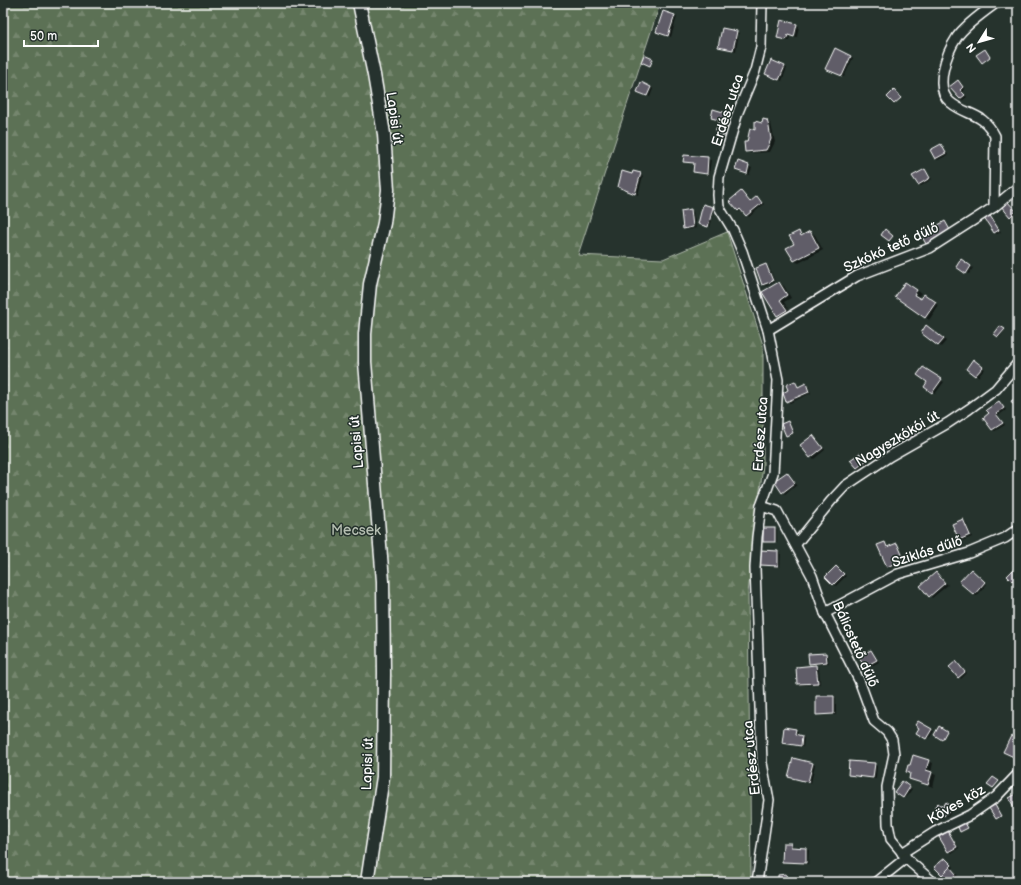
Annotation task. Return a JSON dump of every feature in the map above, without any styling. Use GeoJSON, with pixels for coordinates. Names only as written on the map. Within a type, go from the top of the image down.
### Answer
{"type":"FeatureCollection","features":[{"type":"Feature","properties":{"kind":"street","name":"Lapisi út"},"geometry":{"type":"LineString","coordinates":[[359,3],[374,75],[384,134],[388,190],[384,222],[370,284],[365,334],[367,393],[383,581],[384,673],[383,777],[367,882]]}},
{"type":"Feature","properties":{"kind":"street","name":"Erdész utca"},"geometry":{"type":"LineString","coordinates":[[757,882],[769,800],[762,763],[755,568],[761,506],[773,473],[778,380],[768,330],[742,251],[733,230],[719,207],[718,195],[720,177],[738,112],[755,71],[761,47],[762,3]]}},
{"type":"Feature","properties":{"kind":"street"},"geometry":{"type":"LineString","coordinates":[[994,207],[995,136],[990,126],[983,119],[950,102],[944,94],[942,82],[950,49],[958,36],[996,3]]}},
{"type":"Feature","properties":{"kind":"street","name":"Szkókó tető dűlő"},"geometry":{"type":"LineString","coordinates":[[768,330],[856,276],[930,248],[994,207],[1018,187]]}},
{"type":"Feature","properties":{"kind":"street","name":"Nagyszkókói út"},"geometry":{"type":"LineString","coordinates":[[796,544],[845,486],[890,456],[948,423],[969,409],[996,388],[1018,363]]}},
{"type":"Feature","properties":{"kind":"street","name":"Bálicstető dűlő"},"geometry":{"type":"LineString","coordinates":[[761,506],[777,511],[796,544],[812,576],[825,614],[859,680],[874,721],[887,732],[892,740],[894,754],[887,788],[888,824],[891,839],[904,855],[933,882]]}},
{"type":"Feature","properties":{"kind":"street","name":"Sziklás dűlő"},"geometry":{"type":"LineString","coordinates":[[825,614],[898,574],[968,553],[1004,538],[1018,529]]}},
{"type":"Feature","properties":{"kind":"street","name":"Köves köz"},"geometry":{"type":"LineString","coordinates":[[876,882],[904,855],[935,832],[970,815],[996,797],[1018,774]]}},
{"type":"Feature","properties":{"kind":"green space","name":"Mecsek"},"geometry":{"type":"Polygon","coordinates":[[[3,3],[666,3],[659,7],[578,255],[663,259],[727,232],[763,345],[763,465],[748,593],[751,882],[3,882],[3,3]]]}},
{"type":"Feature","properties":{"kind":"building"},"geometry":{"type":"Polygon","coordinates":[[[663,11],[675,15],[668,36],[656,32],[663,11]]]}},
{"type":"Feature","properties":{"kind":"building"},"geometry":{"type":"Polygon","coordinates":[[[781,20],[797,24],[794,37],[788,35],[786,40],[777,38],[781,20]]]}},
{"type":"Feature","properties":{"kind":"building"},"geometry":{"type":"Polygon","coordinates":[[[722,28],[737,31],[733,50],[718,47],[722,28]]]}},
{"type":"Feature","properties":{"kind":"building"},"geometry":{"type":"Polygon","coordinates":[[[835,48],[851,56],[842,76],[825,69],[835,48]]]}},
{"type":"Feature","properties":{"kind":"building"},"geometry":{"type":"Polygon","coordinates":[[[985,49],[990,57],[982,63],[976,55],[985,49]]]}},
{"type":"Feature","properties":{"kind":"building"},"geometry":{"type":"Polygon","coordinates":[[[644,55],[653,59],[650,66],[641,62],[644,55]]]}},
{"type":"Feature","properties":{"kind":"building"},"geometry":{"type":"Polygon","coordinates":[[[771,60],[785,66],[779,80],[765,74],[771,60]]]}},
{"type":"Feature","properties":{"kind":"building"},"geometry":{"type":"Polygon","coordinates":[[[958,80],[963,87],[960,90],[965,95],[960,99],[949,87],[958,80]]]}},
{"type":"Feature","properties":{"kind":"building"},"geometry":{"type":"Polygon","coordinates":[[[641,82],[651,87],[647,96],[637,92],[641,82]]]}},
{"type":"Feature","properties":{"kind":"building"},"geometry":{"type":"Polygon","coordinates":[[[894,90],[901,98],[894,104],[887,97],[894,90]]]}},
{"type":"Feature","properties":{"kind":"building"},"geometry":{"type":"Polygon","coordinates":[[[713,109],[730,114],[724,136],[715,133],[719,120],[711,118],[713,109]]]}},
{"type":"Feature","properties":{"kind":"building"},"geometry":{"type":"Polygon","coordinates":[[[763,119],[767,120],[771,139],[766,150],[745,152],[744,142],[747,142],[750,128],[755,130],[755,121],[762,123],[763,119]]]}},
{"type":"Feature","properties":{"kind":"building"},"geometry":{"type":"Polygon","coordinates":[[[941,144],[946,153],[935,159],[930,150],[941,144]]]}},
{"type":"Feature","properties":{"kind":"building"},"geometry":{"type":"Polygon","coordinates":[[[684,155],[708,157],[707,174],[693,172],[694,163],[683,162],[684,155]]]}},
{"type":"Feature","properties":{"kind":"building"},"geometry":{"type":"Polygon","coordinates":[[[738,161],[749,165],[747,174],[735,170],[738,161]]]}},
{"type":"Feature","properties":{"kind":"building"},"geometry":{"type":"Polygon","coordinates":[[[925,169],[930,178],[918,185],[912,176],[925,169]]]}},
{"type":"Feature","properties":{"kind":"building"},"geometry":{"type":"Polygon","coordinates":[[[622,171],[632,174],[633,171],[641,173],[635,194],[618,187],[622,171]]]}},
{"type":"Feature","properties":{"kind":"building"},"geometry":{"type":"Polygon","coordinates":[[[741,191],[750,202],[757,196],[762,203],[746,216],[740,209],[738,211],[729,201],[741,191]]]}},
{"type":"Feature","properties":{"kind":"building"},"geometry":{"type":"Polygon","coordinates":[[[1007,201],[1016,211],[1010,217],[1001,206],[1007,201]]]}},
{"type":"Feature","properties":{"kind":"building"},"geometry":{"type":"Polygon","coordinates":[[[703,204],[713,207],[708,227],[698,224],[703,204]]]}},
{"type":"Feature","properties":{"kind":"building"},"geometry":{"type":"Polygon","coordinates":[[[691,209],[693,227],[683,229],[681,211],[691,209]]]}},
{"type":"Feature","properties":{"kind":"building"},"geometry":{"type":"Polygon","coordinates":[[[989,214],[999,230],[994,233],[984,218],[989,214]]]}},
{"type":"Feature","properties":{"kind":"building"},"geometry":{"type":"Polygon","coordinates":[[[945,221],[950,230],[926,244],[921,235],[945,221]]]}},
{"type":"Feature","properties":{"kind":"building"},"geometry":{"type":"Polygon","coordinates":[[[885,229],[893,236],[889,241],[881,235],[885,229]]]}},
{"type":"Feature","properties":{"kind":"building"},"geometry":{"type":"Polygon","coordinates":[[[799,231],[801,236],[810,231],[819,248],[794,261],[786,248],[794,244],[789,236],[799,231]]]}},
{"type":"Feature","properties":{"kind":"building"},"geometry":{"type":"Polygon","coordinates":[[[961,259],[971,266],[966,274],[956,267],[961,259]]]}},
{"type":"Feature","properties":{"kind":"building"},"geometry":{"type":"Polygon","coordinates":[[[766,264],[773,281],[762,285],[756,268],[766,264]]]}},
{"type":"Feature","properties":{"kind":"building"},"geometry":{"type":"Polygon","coordinates":[[[779,282],[787,295],[780,300],[787,310],[777,316],[762,292],[779,282]]]}},
{"type":"Feature","properties":{"kind":"building"},"geometry":{"type":"Polygon","coordinates":[[[905,282],[917,290],[914,295],[921,299],[924,294],[936,302],[925,318],[895,297],[905,282]]]}},
{"type":"Feature","properties":{"kind":"building"},"geometry":{"type":"Polygon","coordinates":[[[926,325],[944,339],[938,346],[921,333],[926,325]]]}},
{"type":"Feature","properties":{"kind":"building"},"geometry":{"type":"Polygon","coordinates":[[[1000,326],[1005,329],[998,337],[994,334],[1000,326]]]}},
{"type":"Feature","properties":{"kind":"building"},"geometry":{"type":"Polygon","coordinates":[[[973,359],[983,367],[975,376],[966,369],[973,359]]]}},
{"type":"Feature","properties":{"kind":"building"},"geometry":{"type":"Polygon","coordinates":[[[923,367],[942,379],[932,393],[924,387],[927,382],[917,375],[923,367]]]}},
{"type":"Feature","properties":{"kind":"building"},"geometry":{"type":"Polygon","coordinates":[[[795,381],[798,387],[806,383],[809,392],[786,402],[783,393],[788,390],[786,385],[795,381]]]}},
{"type":"Feature","properties":{"kind":"building"},"geometry":{"type":"Polygon","coordinates":[[[1018,397],[1018,411],[1011,401],[1018,397]]]}},
{"type":"Feature","properties":{"kind":"building"},"geometry":{"type":"Polygon","coordinates":[[[999,401],[1004,408],[996,414],[1003,423],[992,430],[983,418],[989,413],[986,410],[999,401]]]}},
{"type":"Feature","properties":{"kind":"building"},"geometry":{"type":"Polygon","coordinates":[[[788,421],[793,433],[786,436],[781,424],[788,421]]]}},
{"type":"Feature","properties":{"kind":"building"},"geometry":{"type":"Polygon","coordinates":[[[912,425],[919,435],[908,442],[901,432],[912,425]]]}},
{"type":"Feature","properties":{"kind":"building"},"geometry":{"type":"Polygon","coordinates":[[[813,435],[823,448],[810,458],[800,445],[813,435]]]}},
{"type":"Feature","properties":{"kind":"building"},"geometry":{"type":"Polygon","coordinates":[[[860,453],[866,461],[857,468],[850,460],[860,453]]]}},
{"type":"Feature","properties":{"kind":"building"},"geometry":{"type":"Polygon","coordinates":[[[787,472],[795,483],[782,493],[774,481],[787,472]]]}},
{"type":"Feature","properties":{"kind":"building"},"geometry":{"type":"Polygon","coordinates":[[[963,519],[970,535],[959,540],[952,524],[963,519]]]}},
{"type":"Feature","properties":{"kind":"building"},"geometry":{"type":"Polygon","coordinates":[[[763,528],[775,528],[775,542],[763,542],[763,528]]]}},
{"type":"Feature","properties":{"kind":"building"},"geometry":{"type":"Polygon","coordinates":[[[885,542],[887,547],[897,543],[904,559],[887,567],[877,545],[885,542]]]}},
{"type":"Feature","properties":{"kind":"building"},"geometry":{"type":"Polygon","coordinates":[[[760,550],[778,551],[778,566],[760,565],[760,550]]]}},
{"type":"Feature","properties":{"kind":"building"},"geometry":{"type":"Polygon","coordinates":[[[836,566],[844,574],[833,585],[825,577],[836,566]]]}},
{"type":"Feature","properties":{"kind":"building"},"geometry":{"type":"Polygon","coordinates":[[[1015,568],[1018,571],[1018,575],[1012,581],[1007,576],[1015,568]]]}},
{"type":"Feature","properties":{"kind":"building"},"geometry":{"type":"Polygon","coordinates":[[[971,569],[985,582],[974,595],[959,582],[971,569]]]}},
{"type":"Feature","properties":{"kind":"building"},"geometry":{"type":"Polygon","coordinates":[[[936,572],[945,583],[929,597],[920,586],[936,572]]]}},
{"type":"Feature","properties":{"kind":"building"},"geometry":{"type":"Polygon","coordinates":[[[871,650],[877,660],[864,667],[859,656],[871,650]]]}},
{"type":"Feature","properties":{"kind":"building"},"geometry":{"type":"Polygon","coordinates":[[[826,653],[827,662],[809,664],[808,654],[826,653]]]}},
{"type":"Feature","properties":{"kind":"building"},"geometry":{"type":"Polygon","coordinates":[[[956,661],[965,672],[958,678],[949,667],[956,661]]]}},
{"type":"Feature","properties":{"kind":"building"},"geometry":{"type":"Polygon","coordinates":[[[816,665],[818,683],[797,684],[796,667],[816,665]]]}},
{"type":"Feature","properties":{"kind":"building"},"geometry":{"type":"Polygon","coordinates":[[[816,696],[834,696],[834,714],[816,715],[816,696]]]}},
{"type":"Feature","properties":{"kind":"building"},"geometry":{"type":"Polygon","coordinates":[[[918,721],[932,729],[926,739],[916,733],[919,728],[915,725],[918,721]]]}},
{"type":"Feature","properties":{"kind":"building"},"geometry":{"type":"Polygon","coordinates":[[[939,726],[947,731],[942,740],[934,735],[939,726]]]}},
{"type":"Feature","properties":{"kind":"building"},"geometry":{"type":"Polygon","coordinates":[[[784,727],[796,729],[795,734],[802,736],[801,746],[782,743],[784,727]]]}},
{"type":"Feature","properties":{"kind":"building"},"geometry":{"type":"Polygon","coordinates":[[[1011,736],[1018,739],[1018,754],[1016,758],[1003,752],[1011,736]]]}},
{"type":"Feature","properties":{"kind":"building"},"geometry":{"type":"Polygon","coordinates":[[[913,755],[929,760],[926,770],[932,772],[928,785],[909,779],[910,773],[906,772],[913,755]]]}},
{"type":"Feature","properties":{"kind":"building"},"geometry":{"type":"Polygon","coordinates":[[[793,758],[813,763],[808,782],[788,777],[793,758]]]}},
{"type":"Feature","properties":{"kind":"building"},"geometry":{"type":"Polygon","coordinates":[[[849,761],[875,763],[873,778],[848,775],[849,761]]]}},
{"type":"Feature","properties":{"kind":"building"},"geometry":{"type":"Polygon","coordinates":[[[993,777],[999,781],[993,788],[987,784],[993,777]]]}},
{"type":"Feature","properties":{"kind":"building"},"geometry":{"type":"Polygon","coordinates":[[[902,781],[910,787],[903,798],[894,792],[902,781]]]}},
{"type":"Feature","properties":{"kind":"building"},"geometry":{"type":"Polygon","coordinates":[[[1018,793],[1018,810],[1016,811],[1009,798],[1018,793]]]}},
{"type":"Feature","properties":{"kind":"building"},"geometry":{"type":"Polygon","coordinates":[[[946,802],[952,807],[944,816],[934,807],[938,803],[943,807],[946,802]]]}},
{"type":"Feature","properties":{"kind":"building"},"geometry":{"type":"Polygon","coordinates":[[[995,805],[1001,816],[996,819],[989,808],[995,805]]]}},
{"type":"Feature","properties":{"kind":"building"},"geometry":{"type":"Polygon","coordinates":[[[965,823],[968,828],[960,832],[958,827],[965,823]]]}},
{"type":"Feature","properties":{"kind":"building"},"geometry":{"type":"Polygon","coordinates":[[[948,831],[957,847],[948,852],[939,837],[948,831]]]}},
{"type":"Feature","properties":{"kind":"building"},"geometry":{"type":"Polygon","coordinates":[[[783,843],[791,843],[791,847],[806,848],[806,863],[782,862],[783,843]]]}},
{"type":"Feature","properties":{"kind":"building"},"geometry":{"type":"Polygon","coordinates":[[[945,858],[952,865],[942,875],[934,867],[945,858]]]}},
{"type":"Feature","properties":{"kind":"building"},"geometry":{"type":"Polygon","coordinates":[[[950,867],[956,874],[951,879],[954,882],[941,882],[938,879],[950,867]]]}},
{"type":"Feature","properties":{"kind":"building"},"geometry":{"type":"Polygon","coordinates":[[[786,874],[787,882],[778,882],[778,875],[786,874]]]}}]}
